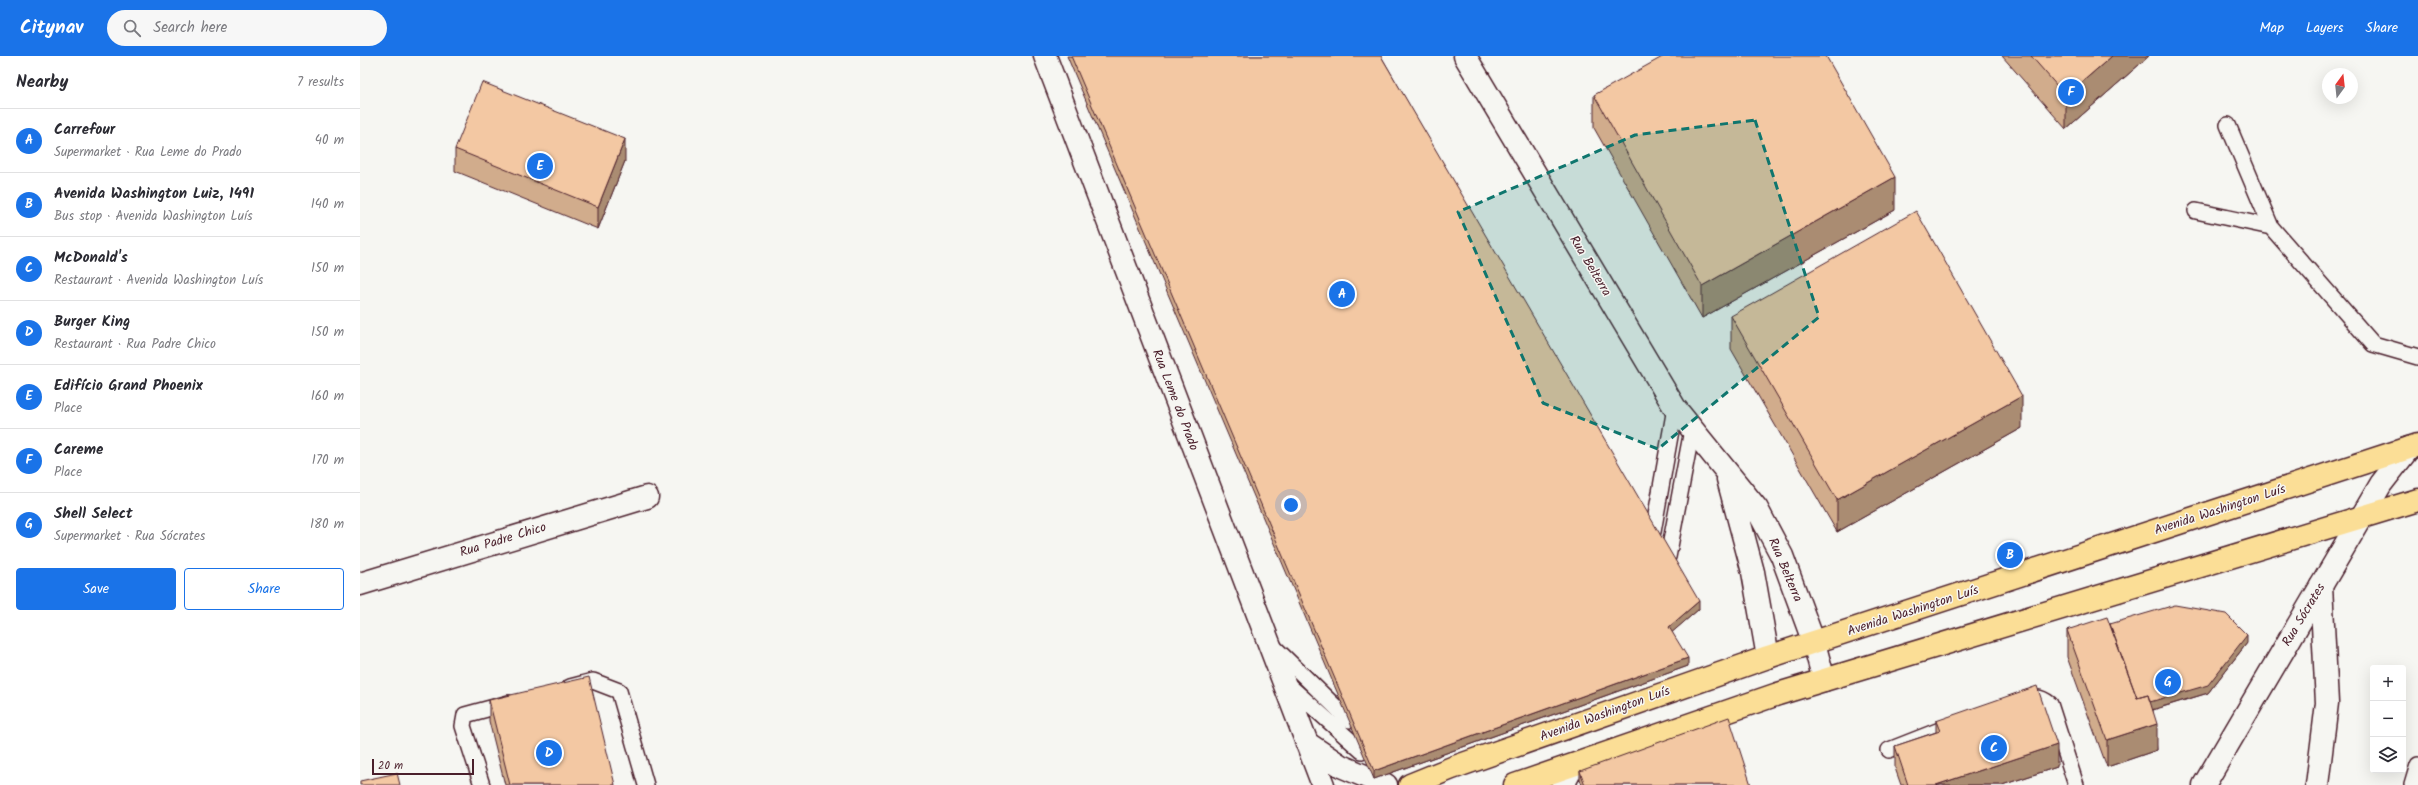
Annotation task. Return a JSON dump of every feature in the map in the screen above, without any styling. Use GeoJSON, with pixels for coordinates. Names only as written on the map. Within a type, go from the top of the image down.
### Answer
{"type":"FeatureCollection","features":[{"type":"Feature","properties":{"kind":"main road","name":"Avenida Washington Luís"},"geometry":{"type":"LineString","coordinates":[[1410,785],[1452,768],[1768,657],[2414,446]]}},
{"type":"Feature","properties":{"kind":"main road"},"geometry":{"type":"LineString","coordinates":[[1515,785],[1824,680],[2418,500]]}},
{"type":"Feature","properties":{"kind":"street","name":"Rua Leme do Prado"},"geometry":{"type":"LineString","coordinates":[[1045,56],[1280,678],[1323,785]]}},
{"type":"Feature","properties":{"kind":"street","name":"Rua Belterra"},"geometry":{"type":"LineString","coordinates":[[1465,56],[1675,408],[1757,509],[1782,556],[1814,643],[1824,680]]}},
{"type":"Feature","properties":{"kind":"street","name":"Rua Sócrates"},"geometry":{"type":"LineString","coordinates":[[2204,785],[2381,484],[2414,446]]}},
{"type":"Feature","properties":{"kind":"street","name":"Rua Belterra"},"geometry":{"type":"LineString","coordinates":[[1726,470],[1753,572],[1768,657]]}},
{"type":"Feature","properties":{"kind":"street","name":"Rua Padre Chico"},"geometry":{"type":"LineString","coordinates":[[360,584],[646,497]]}},
{"type":"Feature","properties":{"kind":"street"},"geometry":{"type":"LineString","coordinates":[[2317,785],[2326,703],[2322,586]]}},
{"type":"Feature","properties":{"kind":"street"},"geometry":{"type":"LineString","coordinates":[[1307,743],[1341,766],[1386,785]]}},
{"type":"Feature","properties":{"kind":"street"},"geometry":{"type":"LineString","coordinates":[[1563,785],[1573,766]]}},
{"type":"Feature","properties":{"kind":"lane"},"geometry":{"type":"LineString","coordinates":[[2228,125],[2271,227],[2372,344],[2418,357]]}},
{"type":"Feature","properties":{"kind":"lane"},"geometry":{"type":"LineString","coordinates":[[2196,211],[2271,227]]}},
{"type":"Feature","properties":{"kind":"lane"},"geometry":{"type":"LineString","coordinates":[[1653,532],[1675,408]]}},
{"type":"Feature","properties":{"kind":"lane"},"geometry":{"type":"LineString","coordinates":[[1668,557],[1692,430]]}},
{"type":"Feature","properties":{"kind":"lane"},"geometry":{"type":"LineString","coordinates":[[1266,640],[1349,720]]}},
{"type":"Feature","properties":{"kind":"lane"},"geometry":{"type":"LineString","coordinates":[[1280,678],[1362,751]]}},
{"type":"Feature","properties":{"kind":"lane"},"geometry":{"type":"LineString","coordinates":[[555,691],[593,681],[619,691],[646,785]]}},
{"type":"Feature","properties":{"kind":"lane"},"geometry":{"type":"LineString","coordinates":[[2004,707],[2032,697],[2043,698],[2050,704],[2076,785]]}},
{"type":"Feature","properties":{"kind":"lane"},"geometry":{"type":"LineString","coordinates":[[482,785],[463,726],[465,715],[525,699]]}},
{"type":"Feature","properties":{"kind":"lane"},"geometry":{"type":"LineString","coordinates":[[1889,750],[1968,720]]}},
{"type":"Feature","properties":{"kind":"lane"},"geometry":{"type":"LineString","coordinates":[[2412,785],[2418,764]]}},
{"type":"Feature","properties":{"kind":"highlighted area"},"geometry":{"type":"Polygon","coordinates":[[[1755,120],[1819,317],[1658,449],[1543,403],[1458,212],[1635,135],[1755,120]]]}},
{"type":"Feature","properties":{"kind":"building"},"geometry":{"type":"Polygon","coordinates":[[[1071,56],[1381,56],[1699,601],[1669,627],[1688,658],[1374,771],[1071,56]]]}},
{"type":"Feature","properties":{"kind":"building"},"geometry":{"type":"Polygon","coordinates":[[[1664,56],[1826,56],[1895,177],[1702,286],[1594,95],[1664,56]]]}},
{"type":"Feature","properties":{"kind":"building"},"geometry":{"type":"Polygon","coordinates":[[[2031,56],[2112,56],[2066,96],[2031,56]]]}},
{"type":"Feature","properties":{"kind":"building"},"geometry":{"type":"Polygon","coordinates":[[[482,82],[625,139],[598,207],[455,149],[482,82]]]}},
{"type":"Feature","properties":{"kind":"building"},"geometry":{"type":"Polygon","coordinates":[[[1916,211],[2022,396],[1837,500],[1731,316],[1916,211]]]}},
{"type":"Feature","properties":{"kind":"building"},"geometry":{"type":"Polygon","coordinates":[[[2175,605],[2226,614],[2247,635],[2208,685],[2150,702],[2148,695],[2137,698],[2110,624],[2175,605]]]}},
{"type":"Feature","properties":{"kind":"building"},"geometry":{"type":"Polygon","coordinates":[[[2107,617],[2137,698],[2148,695],[2157,724],[2107,740],[2067,630],[2107,617]]]}},
{"type":"Feature","properties":{"kind":"building"},"geometry":{"type":"Polygon","coordinates":[[[589,677],[615,785],[510,785],[489,700],[589,677]]]}},
{"type":"Feature","properties":{"kind":"building"},"geometry":{"type":"Polygon","coordinates":[[[2037,686],[2057,745],[1936,785],[1908,785],[1895,746],[1940,731],[1936,721],[2037,686]]]}},
{"type":"Feature","properties":{"kind":"building"},"geometry":{"type":"Polygon","coordinates":[[[1729,717],[1751,785],[1585,785],[1580,771],[1729,717]]]}},
{"type":"Feature","properties":{"kind":"building"},"geometry":{"type":"Polygon","coordinates":[[[397,773],[400,785],[360,785],[360,781],[397,773]]]}},
{"type":"Feature","properties":{"kind":"place","name":"Careme"},"geometry":{"type":"Point","coordinates":[2071,92]}},
{"type":"Feature","properties":{"kind":"place","name":"Edifício Grand Phoenix"},"geometry":{"type":"Point","coordinates":[540,166]}},
{"type":"Feature","properties":{"kind":"place","name":"Carrefour"},"geometry":{"type":"Point","coordinates":[1342,294]}},
{"type":"Feature","properties":{"kind":"place","name":"Avenida Washington Luiz, 1491"},"geometry":{"type":"Point","coordinates":[2010,555]}},
{"type":"Feature","properties":{"kind":"place","name":"Shell Select"},"geometry":{"type":"Point","coordinates":[2168,682]}},
{"type":"Feature","properties":{"kind":"place","name":"McDonald's"},"geometry":{"type":"Point","coordinates":[1994,748]}},
{"type":"Feature","properties":{"kind":"place","name":"Burger King"},"geometry":{"type":"Point","coordinates":[549,753]}}]}
